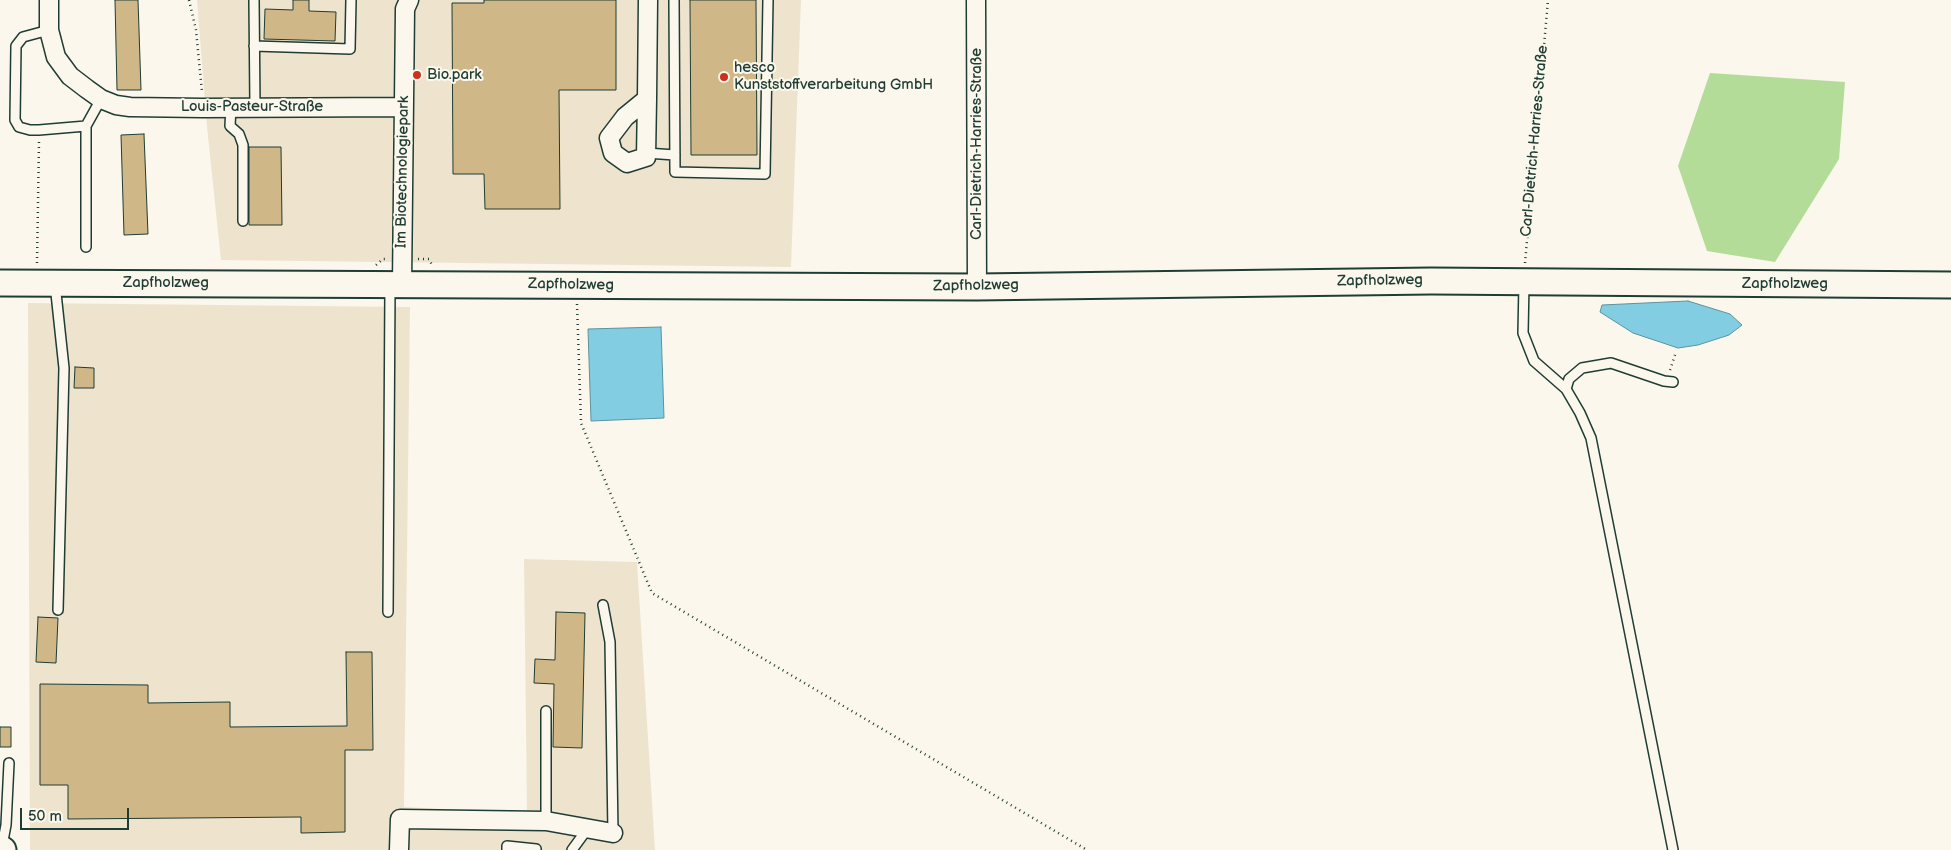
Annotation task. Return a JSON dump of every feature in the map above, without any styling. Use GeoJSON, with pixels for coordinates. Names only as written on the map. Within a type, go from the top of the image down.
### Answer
{"type":"FeatureCollection","features":[{"type":"Feature","properties":{"kind":"street","name":"Louis-Pasteur-Straße"},"geometry":{"type":"LineString","coordinates":[[49,0],[49,30],[56,57],[70,76],[101,99],[116,105],[130,107],[203,108],[404,107]]}},
{"type":"Feature","properties":{"kind":"street","name":"Im Biotechnologiepark"},"geometry":{"type":"LineString","coordinates":[[396,284],[404,107],[405,9],[409,0]]}},
{"type":"Feature","properties":{"kind":"street"},"geometry":{"type":"LineString","coordinates":[[647,99],[625,117],[609,138],[613,153],[627,163],[646,155],[647,99],[648,0]]}},
{"type":"Feature","properties":{"kind":"street","name":"Carl-Dietrich-Harries-Straße"},"geometry":{"type":"LineString","coordinates":[[976,0],[977,287]]}},
{"type":"Feature","properties":{"kind":"street","name":"Zapfholzweg"},"geometry":{"type":"LineString","coordinates":[[0,283],[46,277],[576,286],[977,287],[1421,281],[1951,285]]}},
{"type":"Feature","properties":{"kind":"street"},"geometry":{"type":"LineString","coordinates":[[399,850],[400,819],[546,821],[614,833]]}},
{"type":"Feature","properties":{"kind":"lane"},"geometry":{"type":"LineString","coordinates":[[254,0],[255,107]]}},
{"type":"Feature","properties":{"kind":"lane"},"geometry":{"type":"LineString","coordinates":[[254,46],[350,49],[351,0]]}},
{"type":"Feature","properties":{"kind":"lane"},"geometry":{"type":"LineString","coordinates":[[674,0],[675,172],[765,174],[768,0]]}},
{"type":"Feature","properties":{"kind":"lane"},"geometry":{"type":"LineString","coordinates":[[49,30],[23,37],[16,46],[15,120],[19,127],[30,130],[86,126]]}},
{"type":"Feature","properties":{"kind":"lane"},"geometry":{"type":"LineString","coordinates":[[86,247],[86,126],[101,99]]}},
{"type":"Feature","properties":{"kind":"lane"},"geometry":{"type":"LineString","coordinates":[[230,107],[230,126],[239,134],[243,144],[243,222]]}},
{"type":"Feature","properties":{"kind":"lane"},"geometry":{"type":"LineString","coordinates":[[646,155],[675,154]]}},
{"type":"Feature","properties":{"kind":"lane"},"geometry":{"type":"LineString","coordinates":[[46,277],[64,368],[58,610]]}},
{"type":"Feature","properties":{"kind":"lane"},"geometry":{"type":"LineString","coordinates":[[1524,282],[1523,333],[1534,361],[1566,390],[1591,438],[1673,850]]}},
{"type":"Feature","properties":{"kind":"lane"},"geometry":{"type":"LineString","coordinates":[[388,612],[396,284]]}},
{"type":"Feature","properties":{"kind":"lane"},"geometry":{"type":"LineString","coordinates":[[1566,390],[1569,378],[1582,368],[1611,363],[1668,381]]}},
{"type":"Feature","properties":{"kind":"lane"},"geometry":{"type":"LineString","coordinates":[[603,605],[610,642],[614,833]]}},
{"type":"Feature","properties":{"kind":"lane"},"geometry":{"type":"LineString","coordinates":[[546,711],[546,821]]}},
{"type":"Feature","properties":{"kind":"lane"},"geometry":{"type":"LineString","coordinates":[[2,849],[6,825],[9,763]]}},
{"type":"Feature","properties":{"kind":"lane"},"geometry":{"type":"LineString","coordinates":[[572,850],[588,828]]}},
{"type":"Feature","properties":{"kind":"lane"},"geometry":{"type":"LineString","coordinates":[[507,850],[507,846],[538,850]]}},
{"type":"Feature","properties":{"kind":"path"},"geometry":{"type":"LineString","coordinates":[[189,0],[196,30],[203,108]]}},
{"type":"Feature","properties":{"kind":"path","name":"Carl-Dietrich-Harries-Straße"},"geometry":{"type":"LineString","coordinates":[[1524,282],[1526,236],[1548,0]]}},
{"type":"Feature","properties":{"kind":"path"},"geometry":{"type":"LineString","coordinates":[[40,130],[46,277]]}},
{"type":"Feature","properties":{"kind":"path"},"geometry":{"type":"LineString","coordinates":[[576,286],[582,423],[652,593],[1088,850]]}},
{"type":"Feature","properties":{"kind":"path"},"geometry":{"type":"LineString","coordinates":[[1668,381],[1676,352]]}},
{"type":"Feature","properties":{"kind":"shaded area"},"geometry":{"type":"Polygon","coordinates":[[[197,0],[801,0],[791,267],[221,260],[207,127],[197,0]]]}},
{"type":"Feature","properties":{"kind":"shaded area"},"geometry":{"type":"Polygon","coordinates":[[[28,303],[410,307],[404,807],[527,813],[524,559],[637,562],[655,850],[30,850],[28,303]]]}},
{"type":"Feature","properties":{"kind":"green space"},"geometry":{"type":"Polygon","coordinates":[[[1710,73],[1845,82],[1839,159],[1775,262],[1707,251],[1678,166],[1710,73]]]}},
{"type":"Feature","properties":{"kind":"water"},"geometry":{"type":"Polygon","coordinates":[[[1688,301],[1730,314],[1742,325],[1729,335],[1698,345],[1678,348],[1633,333],[1600,312],[1602,305],[1688,301]]]}},
{"type":"Feature","properties":{"kind":"water"},"geometry":{"type":"Polygon","coordinates":[[[661,327],[664,418],[591,421],[588,329],[661,327]]]}},
{"type":"Feature","properties":{"kind":"building"},"geometry":{"type":"Polygon","coordinates":[[[115,0],[138,0],[141,90],[117,90],[115,0]]]}},
{"type":"Feature","properties":{"kind":"building"},"geometry":{"type":"Polygon","coordinates":[[[293,0],[309,0],[309,11],[336,12],[335,41],[264,39],[265,9],[293,10],[293,0]]]}},
{"type":"Feature","properties":{"kind":"building"},"geometry":{"type":"Polygon","coordinates":[[[484,0],[616,0],[616,90],[559,90],[560,209],[485,209],[484,174],[453,174],[452,3],[484,3],[484,0]]]}},
{"type":"Feature","properties":{"kind":"building","name":"hesco Kunststoffverarbeitung GmbH"},"geometry":{"type":"Polygon","coordinates":[[[690,0],[756,0],[757,155],[691,155],[690,0]]]}},
{"type":"Feature","properties":{"kind":"building"},"geometry":{"type":"Polygon","coordinates":[[[144,134],[148,234],[124,235],[121,135],[144,134]]]}},
{"type":"Feature","properties":{"kind":"building"},"geometry":{"type":"Polygon","coordinates":[[[249,147],[281,147],[282,225],[249,225],[249,147]]]}},
{"type":"Feature","properties":{"kind":"building"},"geometry":{"type":"Polygon","coordinates":[[[75,367],[94,368],[94,388],[74,388],[75,367]]]}},
{"type":"Feature","properties":{"kind":"building"},"geometry":{"type":"Polygon","coordinates":[[[556,612],[585,613],[582,748],[553,747],[554,684],[534,683],[535,659],[555,660],[556,612]]]}},
{"type":"Feature","properties":{"kind":"building"},"geometry":{"type":"Polygon","coordinates":[[[38,617],[58,618],[56,663],[36,662],[38,617]]]}},
{"type":"Feature","properties":{"kind":"building"},"geometry":{"type":"Polygon","coordinates":[[[346,652],[372,652],[373,750],[345,750],[345,832],[301,833],[301,817],[68,819],[68,785],[40,785],[40,684],[148,685],[148,703],[230,702],[230,727],[347,726],[346,652]]]}},
{"type":"Feature","properties":{"kind":"building"},"geometry":{"type":"Polygon","coordinates":[[[0,727],[11,727],[11,747],[0,747],[0,727]]]}},
{"type":"Feature","properties":{"kind":"place","name":"Bio.park"},"geometry":{"type":"Point","coordinates":[417,75]}},
{"type":"Feature","properties":{"kind":"place","name":"hesco Kunststoffverarbeitung GmbH"},"geometry":{"type":"Point","coordinates":[724,77]}}]}
